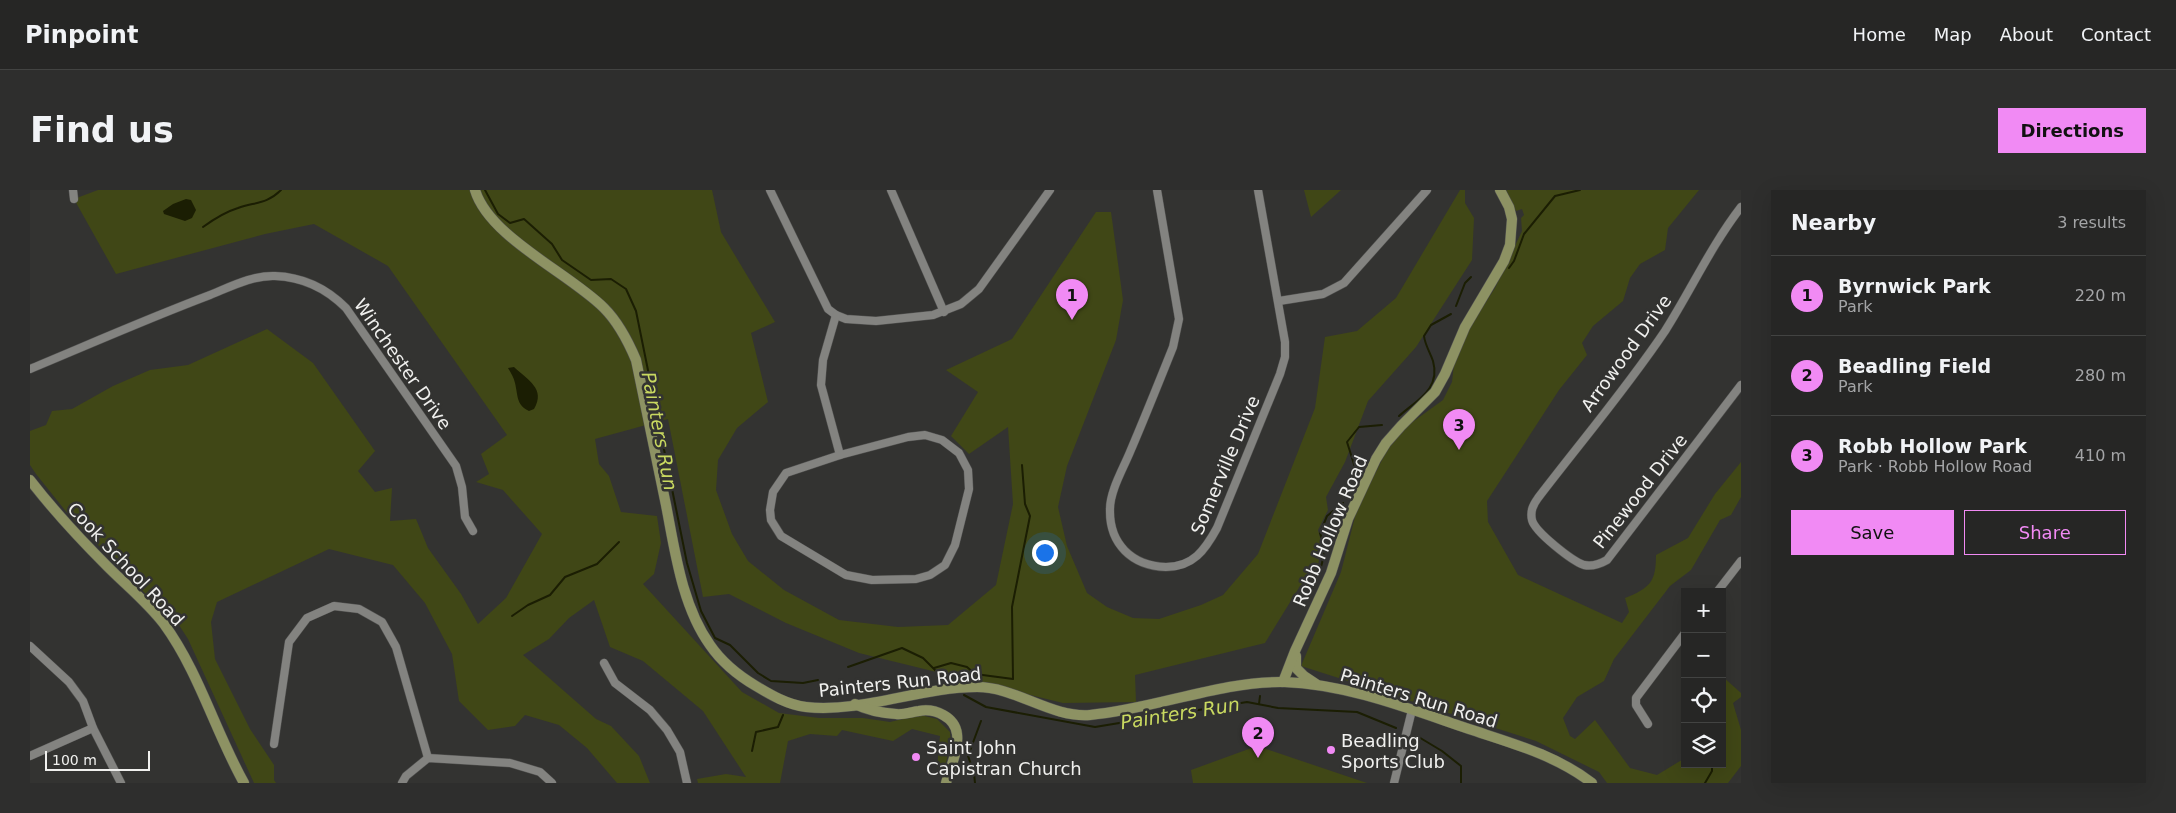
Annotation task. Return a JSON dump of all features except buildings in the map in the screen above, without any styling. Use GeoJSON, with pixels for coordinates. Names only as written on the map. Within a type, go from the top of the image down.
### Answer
{"type":"FeatureCollection","features":[{"type":"Feature","properties":{"kind":"street","name":"Painters Run Road"},"geometry":{"type":"LineString","coordinates":[[474,190],[494,222],[518,243],[580,286],[606,309],[625,334],[636,360],[684,586],[693,614],[710,645],[729,666],[749,682],[773,696],[804,706],[828,707],[937,690],[980,687],[1015,694],[1051,709],[1084,715],[1117,712],[1243,685],[1283,682],[1319,686],[1374,698],[1412,710],[1558,761],[1592,783]]}},
{"type":"Feature","properties":{"kind":"street"},"geometry":{"type":"LineString","coordinates":[[770,190],[828,309],[836,315],[856,321],[916,318],[944,312],[961,304],[979,289],[1050,190]]}},
{"type":"Feature","properties":{"kind":"street"},"geometry":{"type":"LineString","coordinates":[[891,190],[944,312]]}},
{"type":"Feature","properties":{"kind":"street","name":"Somerville Drive"},"geometry":{"type":"LineString","coordinates":[[1157,190],[1179,319],[1178,332],[1117,482],[1110,508],[1111,528],[1120,546],[1134,558],[1151,566],[1171,567],[1189,562],[1206,548],[1217,528],[1280,374],[1285,357],[1279,301],[1258,190]]}},
{"type":"Feature","properties":{"kind":"street"},"geometry":{"type":"LineString","coordinates":[[1279,301],[1323,294],[1344,283],[1426,190]]}},
{"type":"Feature","properties":{"kind":"street","name":"Robb Hollow Road"},"geometry":{"type":"LineString","coordinates":[[1283,682],[1332,573],[1348,519],[1376,460],[1401,426],[1435,392],[1446,374],[1465,327],[1504,261],[1510,245],[1512,219],[1509,207],[1500,190]]}},
{"type":"Feature","properties":{"kind":"street","name":"Arrowood Drive"},"geometry":{"type":"LineString","coordinates":[[1531,513],[1538,498],[1665,330],[1721,235],[1741,208]]}},
{"type":"Feature","properties":{"kind":"street","name":"Winchester Drive"},"geometry":{"type":"LineString","coordinates":[[30,369],[188,303],[254,278],[274,276],[311,283],[332,294],[346,308],[456,466],[462,488],[465,517],[473,531]]}},
{"type":"Feature","properties":{"kind":"street"},"geometry":{"type":"LineString","coordinates":[[836,315],[823,360],[821,385],[840,455]]}},
{"type":"Feature","properties":{"kind":"street","name":"Pinewood Drive"},"geometry":{"type":"LineString","coordinates":[[1531,513],[1532,522],[1540,533],[1577,561],[1585,565],[1600,564],[1614,551],[1741,385]]}},
{"type":"Feature","properties":{"kind":"street"},"geometry":{"type":"LineString","coordinates":[[925,435],[942,440],[959,452],[968,470],[969,489],[955,545],[945,565],[930,575],[916,579],[872,580],[846,575],[781,536],[772,520],[770,510],[773,492],[778,483],[786,473],[840,455],[925,435]]}},
{"type":"Feature","properties":{"kind":"street","name":"Cook School Road"},"geometry":{"type":"LineString","coordinates":[[30,480],[80,539],[137,594],[162,622],[176,642],[194,676],[241,782]]}},
{"type":"Feature","properties":{"kind":"street"},"geometry":{"type":"LineString","coordinates":[[1721,588],[1738,571],[1741,561]]}},
{"type":"Feature","properties":{"kind":"street"},"geometry":{"type":"LineString","coordinates":[[274,744],[289,642],[307,618],[334,606],[359,609],[382,622],[396,647],[428,758]]}},
{"type":"Feature","properties":{"kind":"street"},"geometry":{"type":"LineString","coordinates":[[1648,724],[1636,705],[1636,698],[1681,638]]}},
{"type":"Feature","properties":{"kind":"street"},"geometry":{"type":"LineString","coordinates":[[30,646],[69,682],[83,701],[93,728],[121,783]]}},
{"type":"Feature","properties":{"kind":"street"},"geometry":{"type":"LineString","coordinates":[[1296,650],[1296,668],[1319,686]]}},
{"type":"Feature","properties":{"kind":"street"},"geometry":{"type":"LineString","coordinates":[[604,663],[615,683],[650,710],[667,730],[680,752],[687,783]]}},
{"type":"Feature","properties":{"kind":"street"},"geometry":{"type":"LineString","coordinates":[[855,704],[869,711],[899,714],[921,710],[937,712],[947,717],[954,726],[957,736],[953,761],[946,783]]}},
{"type":"Feature","properties":{"kind":"street"},"geometry":{"type":"LineString","coordinates":[[1394,783],[1412,710]]}},
{"type":"Feature","properties":{"kind":"street"},"geometry":{"type":"LineString","coordinates":[[30,756],[93,728]]}},
{"type":"Feature","properties":{"kind":"street"},"geometry":{"type":"LineString","coordinates":[[402,783],[406,776],[428,758],[510,763],[540,772],[552,783]]}},
{"type":"Feature","properties":{"kind":"green space"},"geometry":{"type":"Polygon","coordinates":[[[98,190],[712,190],[721,232],[775,322],[751,333],[768,402],[737,428],[718,460],[716,490],[732,534],[748,561],[784,590],[839,620],[898,627],[948,625],[996,585],[1013,504],[1008,427],[969,454],[951,436],[978,392],[946,370],[1012,339],[1096,212],[1111,212],[1123,300],[1116,340],[1067,466],[1058,507],[1067,546],[1087,593],[1107,607],[1133,618],[1159,619],[1201,605],[1223,595],[1258,554],[1315,408],[1325,337],[1357,331],[1396,298],[1460,190],[1465,190],[1465,203],[1474,218],[1472,260],[1416,347],[1368,401],[1345,462],[1326,497],[1328,510],[1318,530],[1322,545],[1317,570],[1300,586],[1265,643],[1135,675],[1136,702],[1063,703],[859,653],[786,623],[729,594],[703,597],[668,419],[595,439],[599,464],[609,476],[621,512],[657,516],[661,543],[654,574],[643,584],[742,692],[779,713],[819,718],[863,718],[890,722],[920,715],[937,719],[950,732],[951,743],[944,770],[937,768],[940,736],[912,729],[893,741],[842,730],[837,736],[810,734],[788,741],[780,783],[698,783],[697,779],[726,774],[746,777],[703,711],[643,661],[610,647],[594,600],[569,618],[549,639],[523,655],[596,719],[611,726],[639,756],[650,783],[617,783],[587,748],[559,725],[525,715],[515,726],[488,730],[459,701],[452,654],[425,603],[393,565],[329,549],[217,602],[211,622],[215,659],[250,729],[274,765],[274,780],[276,783],[254,783],[188,639],[177,622],[174,623],[68,514],[30,465],[30,431],[46,425],[52,411],[72,409],[113,386],[150,370],[188,365],[267,329],[313,363],[375,451],[358,471],[375,492],[392,488],[390,521],[416,519],[428,548],[461,594],[478,624],[506,598],[542,534],[503,490],[476,482],[489,474],[481,454],[507,435],[388,266],[314,224],[265,234],[116,274],[74,199],[98,190]]]}},
{"type":"Feature","properties":{"kind":"green space"},"geometry":{"type":"Polygon","coordinates":[[[1304,190],[1341,190],[1311,217],[1304,190]]]}},
{"type":"Feature","properties":{"kind":"green space"},"geometry":{"type":"Polygon","coordinates":[[[1506,190],[1699,190],[1668,228],[1665,250],[1640,264],[1630,278],[1623,301],[1593,326],[1582,343],[1587,355],[1559,390],[1487,501],[1488,522],[1518,575],[1622,623],[1629,612],[1625,598],[1640,591],[1650,583],[1655,572],[1656,555],[1688,538],[1715,494],[1741,462],[1741,497],[1731,515],[1720,520],[1691,570],[1670,586],[1614,659],[1604,681],[1577,697],[1563,718],[1570,736],[1575,739],[1595,720],[1630,768],[1657,775],[1681,760],[1681,768],[1726,768],[1726,680],[1741,693],[1741,697],[1733,703],[1741,730],[1741,766],[1728,783],[1607,783],[1599,772],[1536,741],[1301,666],[1341,572],[1357,509],[1387,450],[1407,426],[1443,400],[1452,382],[1454,364],[1469,328],[1495,288],[1522,231],[1521,218],[1524,215],[1522,209],[1516,211],[1506,190]]]}},
{"type":"Feature","properties":{"kind":"green space"},"geometry":{"type":"Polygon","coordinates":[[[1257,746],[1367,783],[1193,783],[1191,770],[1257,746]]]}},
{"type":"Feature","properties":{"kind":"shaded area"},"geometry":{"type":"Polygon","coordinates":[[[186,199],[191,200],[196,210],[192,218],[185,221],[164,214],[163,211],[173,204],[186,199]]]}},
{"type":"Feature","properties":{"kind":"shaded area"},"geometry":{"type":"Polygon","coordinates":[[[514,367],[537,390],[538,396],[534,409],[529,411],[520,403],[514,379],[508,368],[514,367]]]}},
{"type":"Feature","properties":{"kind":"waterway"},"geometry":{"type":"LineString","coordinates":[[203,227],[229,212],[271,198],[281,190]]}},
{"type":"Feature","properties":{"kind":"waterway","name":"Painters Run"},"geometry":{"type":"LineString","coordinates":[[485,190],[498,214],[510,223],[524,219],[552,244],[562,260],[591,280],[611,279],[626,289],[636,311],[687,563],[701,611],[715,638],[730,645],[758,673],[771,681],[803,683],[818,680]]}},
{"type":"Feature","properties":{"kind":"waterway"},"geometry":{"type":"LineString","coordinates":[[1509,268],[1514,261],[1524,234],[1555,196],[1580,190]]}},
{"type":"Feature","properties":{"kind":"waterway"},"geometry":{"type":"LineString","coordinates":[[1456,306],[1465,283],[1471,277]]}},
{"type":"Feature","properties":{"kind":"waterway"},"geometry":{"type":"LineString","coordinates":[[1399,416],[1420,399],[1431,386],[1435,371],[1424,336],[1431,325],[1451,314]]}},
{"type":"Feature","properties":{"kind":"waterway"},"geometry":{"type":"LineString","coordinates":[[1359,480],[1347,442],[1359,427],[1382,425]]}},
{"type":"Feature","properties":{"kind":"waterway"},"geometry":{"type":"LineString","coordinates":[[934,668],[951,663],[967,667],[975,674],[1013,679],[1012,607],[1030,516],[1025,504],[1022,465]]}},
{"type":"Feature","properties":{"kind":"waterway"},"geometry":{"type":"LineString","coordinates":[[1310,594],[1322,564],[1324,549],[1320,533],[1327,516],[1343,503]]}},
{"type":"Feature","properties":{"kind":"waterway"},"geometry":{"type":"LineString","coordinates":[[512,616],[528,605],[550,595],[565,577],[597,564],[619,542]]}},
{"type":"Feature","properties":{"kind":"waterway","name":"Painters Run"},"geometry":{"type":"LineString","coordinates":[[848,667],[902,648],[923,658],[945,680]]}},
{"type":"Feature","properties":{"kind":"waterway","name":"Painters Run"},"geometry":{"type":"LineString","coordinates":[[964,695],[986,707],[1095,727],[1247,702],[1278,708],[1357,712],[1396,728]]}},
{"type":"Feature","properties":{"kind":"waterway"},"geometry":{"type":"LineString","coordinates":[[1259,704],[1260,696]]}},
{"type":"Feature","properties":{"kind":"waterway"},"geometry":{"type":"LineString","coordinates":[[752,751],[756,732],[778,727],[783,715]]}},
{"type":"Feature","properties":{"kind":"waterway"},"geometry":{"type":"LineString","coordinates":[[975,783],[974,773],[968,756],[981,721]]}},
{"type":"Feature","properties":{"kind":"waterway","name":"Painters Run"},"geometry":{"type":"LineString","coordinates":[[1417,736],[1442,751],[1461,766],[1461,783]]}},
{"type":"Feature","properties":{"kind":"waterway"},"geometry":{"type":"LineString","coordinates":[[1705,783],[1712,768]]}},
{"type":"Feature","properties":{"kind":"place","name":"Byrnwick Park"},"geometry":{"type":"Point","coordinates":[1072,320]}},
{"type":"Feature","properties":{"kind":"place","name":"Robb Hollow Park"},"geometry":{"type":"Point","coordinates":[1459,450]}},
{"type":"Feature","properties":{"kind":"place","name":"Beadling Sports Club"},"geometry":{"type":"Point","coordinates":[1331,750]}},
{"type":"Feature","properties":{"kind":"place","name":"Saint John Capistran Church"},"geometry":{"type":"Point","coordinates":[916,757]}},
{"type":"Feature","properties":{"kind":"place","name":"Beadling Field"},"geometry":{"type":"Point","coordinates":[1258,758]}}]}
